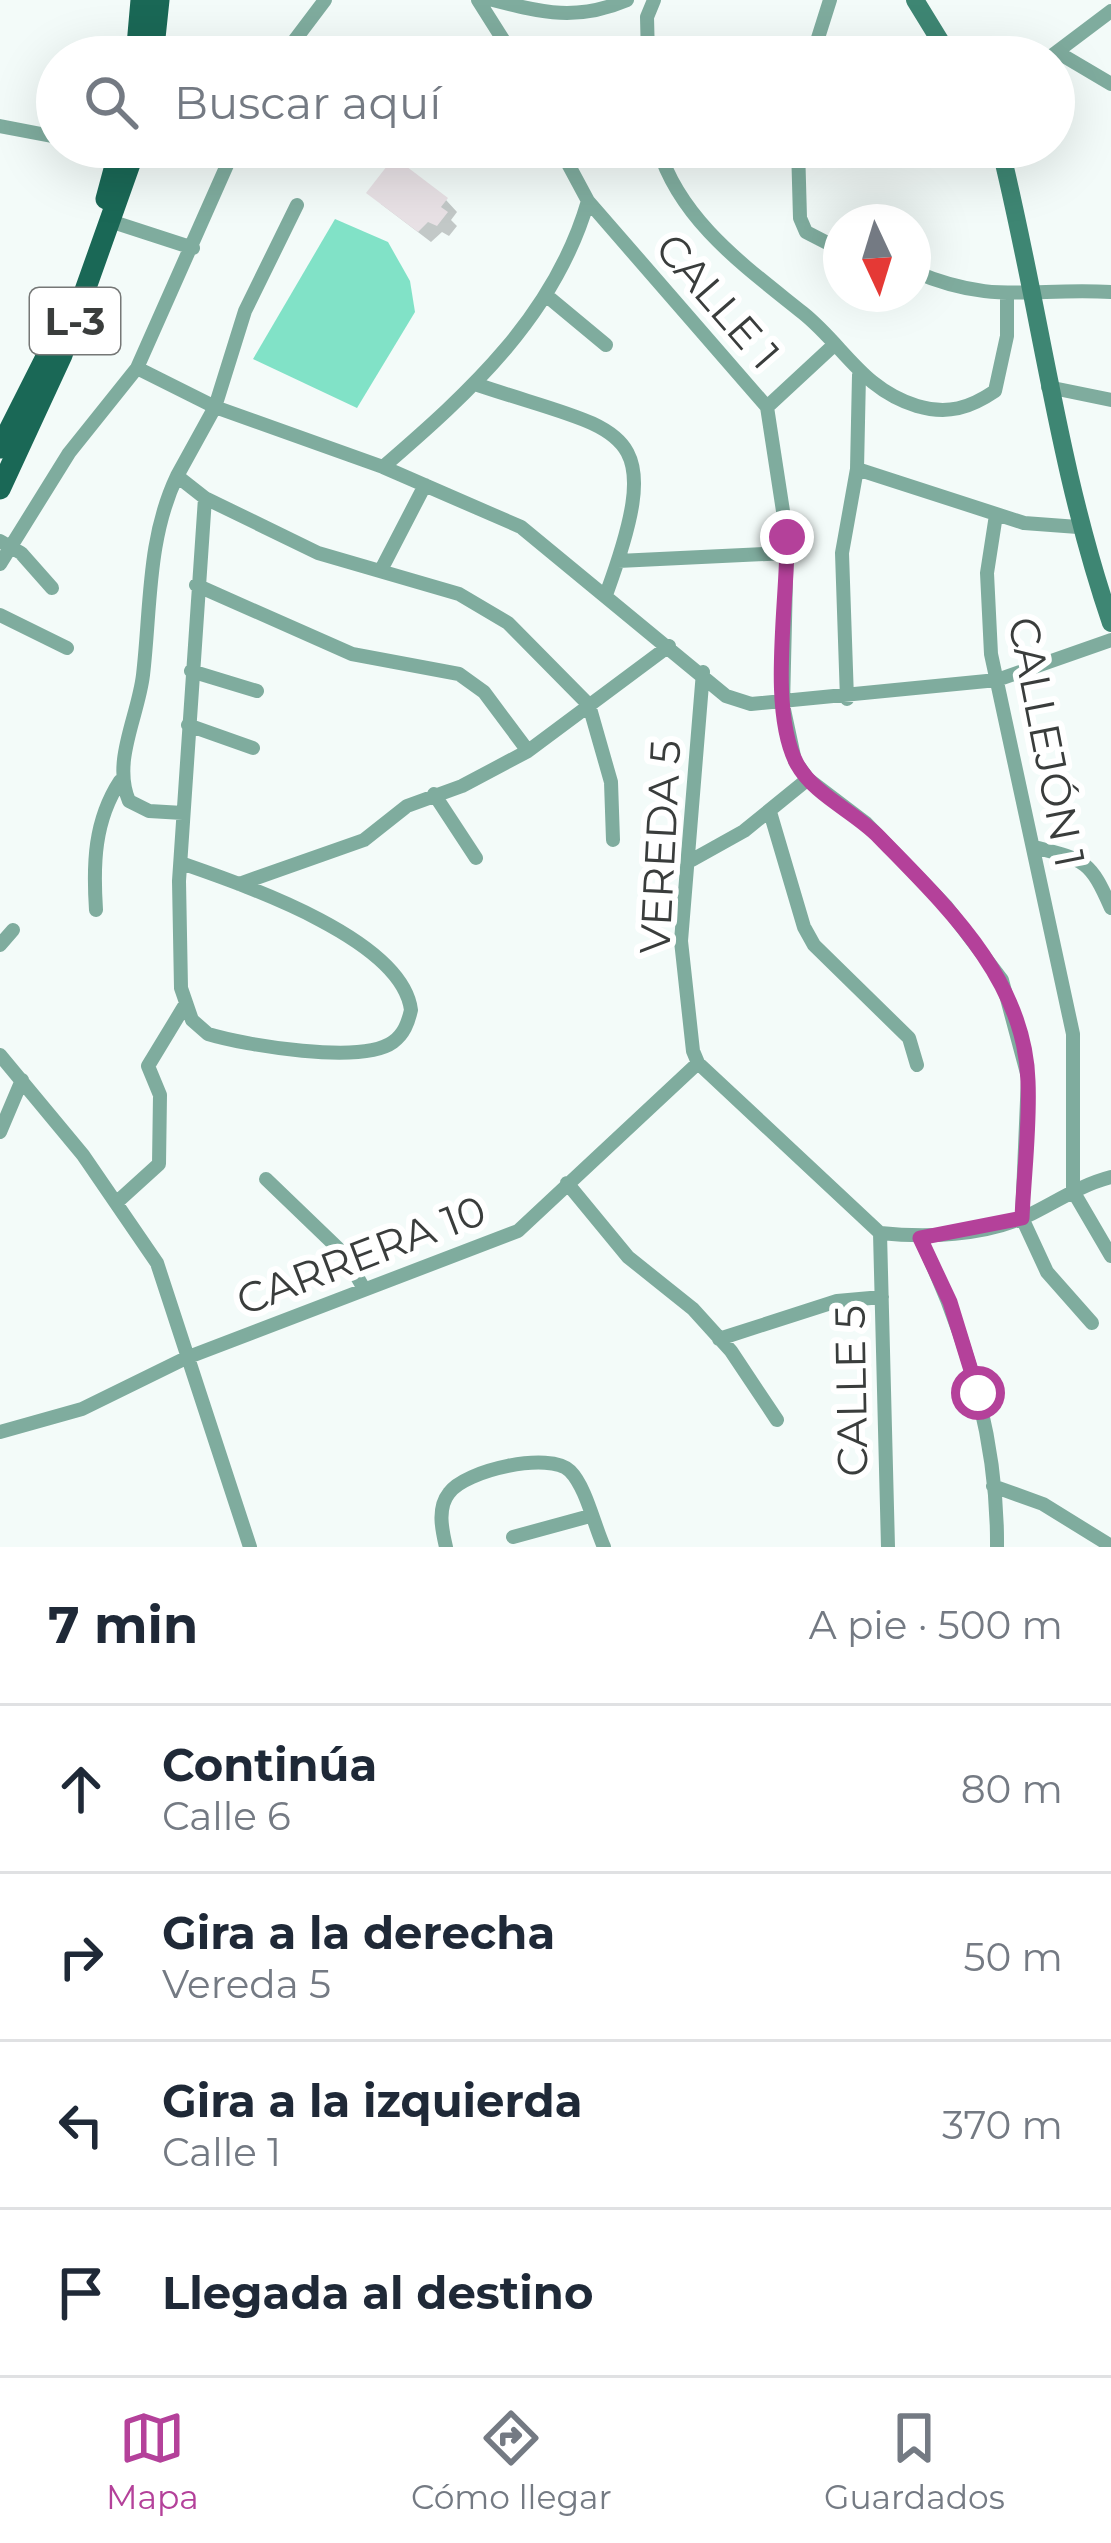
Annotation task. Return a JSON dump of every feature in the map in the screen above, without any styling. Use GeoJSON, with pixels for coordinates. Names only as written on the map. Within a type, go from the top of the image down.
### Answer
{"type":"FeatureCollection","features":[{"type":"Feature","properties":{"kind":"main road"},"geometry":{"type":"LineString","coordinates":[[138,36],[141,0]]}},
{"type":"Feature","properties":{"kind":"main road"},"geometry":{"type":"LineString","coordinates":[[155,36],[159,0]]}},
{"type":"Feature","properties":{"kind":"main road"},"geometry":{"type":"LineString","coordinates":[[915,0],[936,36]]}},
{"type":"Feature","properties":{"kind":"main road","name":"L-3"},"geometry":{"type":"LineString","coordinates":[[0,448],[64,321],[111,168]]}},
{"type":"Feature","properties":{"kind":"main road","name":"L-3"},"geometry":{"type":"LineString","coordinates":[[0,489],[62,355],[130,168]]}},
{"type":"Feature","properties":{"kind":"main road"},"geometry":{"type":"LineString","coordinates":[[1005,168],[1078,527],[1111,622]]}},
{"type":"Feature","properties":{"kind":"street"},"geometry":{"type":"LineString","coordinates":[[298,36],[325,0]]}},
{"type":"Feature","properties":{"kind":"street"},"geometry":{"type":"LineString","coordinates":[[478,0],[501,36]]}},
{"type":"Feature","properties":{"kind":"street"},"geometry":{"type":"LineString","coordinates":[[493,0],[550,15],[582,16],[627,0]]}},
{"type":"Feature","properties":{"kind":"street"},"geometry":{"type":"LineString","coordinates":[[647,36],[647,17],[654,0]]}},
{"type":"Feature","properties":{"kind":"street"},"geometry":{"type":"LineString","coordinates":[[818,36],[830,0]]}},
{"type":"Feature","properties":{"kind":"street"},"geometry":{"type":"LineString","coordinates":[[927,22],[936,0]]}},
{"type":"Feature","properties":{"kind":"street"},"geometry":{"type":"LineString","coordinates":[[1075,38],[1111,10]]}},
{"type":"Feature","properties":{"kind":"street"},"geometry":{"type":"LineString","coordinates":[[1075,65],[1111,84]]}},
{"type":"Feature","properties":{"kind":"street"},"geometry":{"type":"LineString","coordinates":[[0,127],[36,133]]}},
{"type":"Feature","properties":{"kind":"street"},"geometry":{"type":"LineString","coordinates":[[0,564],[5,543],[137,368],[226,168]]}},
{"type":"Feature","properties":{"kind":"street","name":"CALLE 1"},"geometry":{"type":"LineString","coordinates":[[570,168],[588,201],[767,407],[787,554],[783,705],[795,761],[808,779]]}},
{"type":"Feature","properties":{"kind":"street"},"geometry":{"type":"LineString","coordinates":[[665,168],[709,234],[835,344],[859,375],[916,406],[970,408],[995,391],[1007,336],[1007,295]]}},
{"type":"Feature","properties":{"kind":"street"},"geometry":{"type":"LineString","coordinates":[[799,168],[800,218],[806,232],[823,241]]}},
{"type":"Feature","properties":{"kind":"street"},"geometry":{"type":"LineString","coordinates":[[383,467],[478,385],[547,296],[588,201]]}},
{"type":"Feature","properties":{"kind":"street"},"geometry":{"type":"LineString","coordinates":[[96,910],[93,859],[106,803],[121,781],[142,681],[153,550],[163,506],[214,407],[245,311],[297,206]]}},
{"type":"Feature","properties":{"kind":"street"},"geometry":{"type":"LineString","coordinates":[[113,222],[193,248]]}},
{"type":"Feature","properties":{"kind":"street"},"geometry":{"type":"LineString","coordinates":[[931,278],[959,289],[1007,295],[1110,289]]}},
{"type":"Feature","properties":{"kind":"street"},"geometry":{"type":"LineString","coordinates":[[547,296],[606,345]]}},
{"type":"Feature","properties":{"kind":"street"},"geometry":{"type":"LineString","coordinates":[[767,407],[835,344]]}},
{"type":"Feature","properties":{"kind":"street"},"geometry":{"type":"LineString","coordinates":[[137,368],[214,407],[383,467],[521,526],[607,592],[726,696],[751,704],[847,699],[997,680],[1111,640]]}},
{"type":"Feature","properties":{"kind":"street"},"geometry":{"type":"LineString","coordinates":[[847,699],[842,553],[857,469],[859,375]]}},
{"type":"Feature","properties":{"kind":"street"},"geometry":{"type":"LineString","coordinates":[[478,385],[621,436],[631,452],[635,476],[607,592]]}},
{"type":"Feature","properties":{"kind":"street"},"geometry":{"type":"LineString","coordinates":[[1048,387],[1111,400]]}},
{"type":"Feature","properties":{"kind":"street"},"geometry":{"type":"LineString","coordinates":[[857,469],[996,515],[1078,527]]}},
{"type":"Feature","properties":{"kind":"street"},"geometry":{"type":"LineString","coordinates":[[177,476],[205,497],[318,553],[459,594],[508,623],[589,705],[611,782],[614,840]]}},
{"type":"Feature","properties":{"kind":"street"},"geometry":{"type":"LineString","coordinates":[[381,570],[424,485]]}},
{"type":"Feature","properties":{"kind":"street"},"geometry":{"type":"LineString","coordinates":[[116,1203],[159,1164],[160,1095],[148,1066],[184,1005],[183,813],[205,497]]}},
{"type":"Feature","properties":{"kind":"street","name":"CALLEJÓN 1"},"geometry":{"type":"LineString","coordinates":[[996,515],[986,607],[997,680],[1073,1034],[1079,1187]]}},
{"type":"Feature","properties":{"kind":"street"},"geometry":{"type":"LineString","coordinates":[[5,543],[52,588]]}},
{"type":"Feature","properties":{"kind":"street"},"geometry":{"type":"LineString","coordinates":[[618,561],[787,554]]}},
{"type":"Feature","properties":{"kind":"street"},"geometry":{"type":"LineString","coordinates":[[196,585],[352,654],[429,664],[459,674],[484,692],[529,751]]}},
{"type":"Feature","properties":{"kind":"street"},"geometry":{"type":"LineString","coordinates":[[0,615],[67,648]]}},
{"type":"Feature","properties":{"kind":"street"},"geometry":{"type":"LineString","coordinates":[[239,884],[364,840],[407,806],[462,786],[529,751],[670,646]]}},
{"type":"Feature","properties":{"kind":"street"},"geometry":{"type":"LineString","coordinates":[[191,670],[257,691]]}},
{"type":"Feature","properties":{"kind":"street","name":"VEREDA 5"},"geometry":{"type":"LineString","coordinates":[[698,1063],[682,940],[692,860],[703,672]]}},
{"type":"Feature","properties":{"kind":"street"},"geometry":{"type":"LineString","coordinates":[[188,725],[230,735],[253,748]]}},
{"type":"Feature","properties":{"kind":"street"},"geometry":{"type":"LineString","coordinates":[[692,860],[770,812],[808,779],[866,823],[930,889],[1002,980],[1028,1077],[1022,1218],[1047,1273],[1092,1323]]}},
{"type":"Feature","properties":{"kind":"street"},"geometry":{"type":"LineString","coordinates":[[121,781],[129,801],[148,811],[183,813]]}},
{"type":"Feature","properties":{"kind":"street"},"geometry":{"type":"LineString","coordinates":[[434,794],[476,858]]}},
{"type":"Feature","properties":{"kind":"street"},"geometry":{"type":"LineString","coordinates":[[770,812],[804,927],[814,945],[909,1039],[917,1064]]}},
{"type":"Feature","properties":{"kind":"street"},"geometry":{"type":"LineString","coordinates":[[1034,847],[1080,858],[1094,868],[1111,908]]}},
{"type":"Feature","properties":{"kind":"street"},"geometry":{"type":"LineString","coordinates":[[181,862],[339,930],[385,965],[410,998],[408,1024],[380,1048],[286,1048],[208,1034],[184,1005]]}},
{"type":"Feature","properties":{"kind":"street"},"geometry":{"type":"LineString","coordinates":[[0,945],[13,930]]}},
{"type":"Feature","properties":{"kind":"street"},"geometry":{"type":"LineString","coordinates":[[0,1054],[157,1263],[250,1547]]}},
{"type":"Feature","properties":{"kind":"street"},"geometry":{"type":"LineString","coordinates":[[698,1063],[880,1233],[920,1238],[1022,1218],[1079,1187],[1111,1177]]}},
{"type":"Feature","properties":{"kind":"street","name":"CARRERA 10"},"geometry":{"type":"LineString","coordinates":[[0,1432],[82,1409],[186,1358],[518,1231],[698,1063]]}},
{"type":"Feature","properties":{"kind":"street"},"geometry":{"type":"LineString","coordinates":[[0,1132],[22,1080]]}},
{"type":"Feature","properties":{"kind":"street"},"geometry":{"type":"LineString","coordinates":[[266,1179],[344,1254],[363,1287]]}},
{"type":"Feature","properties":{"kind":"street"},"geometry":{"type":"LineString","coordinates":[[567,1183],[628,1257],[719,1339],[752,1377],[777,1420]]}},
{"type":"Feature","properties":{"kind":"street"},"geometry":{"type":"LineString","coordinates":[[1079,1187],[1111,1256]]}},
{"type":"Feature","properties":{"kind":"street","name":"CALLE 5"},"geometry":{"type":"LineString","coordinates":[[880,1233],[888,1547]]}},
{"type":"Feature","properties":{"kind":"street"},"geometry":{"type":"LineString","coordinates":[[920,1238],[950,1302],[978,1393],[997,1547]]}},
{"type":"Feature","properties":{"kind":"street"},"geometry":{"type":"LineString","coordinates":[[719,1339],[837,1301],[882,1298]]}},
{"type":"Feature","properties":{"kind":"street"},"geometry":{"type":"LineString","coordinates":[[446,1547],[441,1527],[448,1493],[484,1469],[564,1466],[572,1473],[604,1547]]}},
{"type":"Feature","properties":{"kind":"street"},"geometry":{"type":"LineString","coordinates":[[993,1486],[1043,1504],[1111,1546]]}},
{"type":"Feature","properties":{"kind":"street"},"geometry":{"type":"LineString","coordinates":[[514,1537],[590,1516]]}},
{"type":"Feature","properties":{"kind":"green space"},"geometry":{"type":"Polygon","coordinates":[[[335,219],[388,242],[410,281],[415,312],[357,408],[253,359],[335,219]]]}},
{"type":"Feature","properties":{"kind":"building"},"geometry":{"type":"Polygon","coordinates":[[[385,168],[408,168],[448,198],[441,207],[448,212],[437,226],[428,222],[418,232],[366,193],[385,168]]]}},
{"type":"Feature","properties":{"kind":"route"},"geometry":{"type":"LineString","coordinates":[[787,537],[783,705],[795,761],[808,779],[866,823],[946,906],[1002,980],[1020,1031],[1028,1077],[1022,1218],[920,1238],[950,1302],[978,1393]]}}]}
